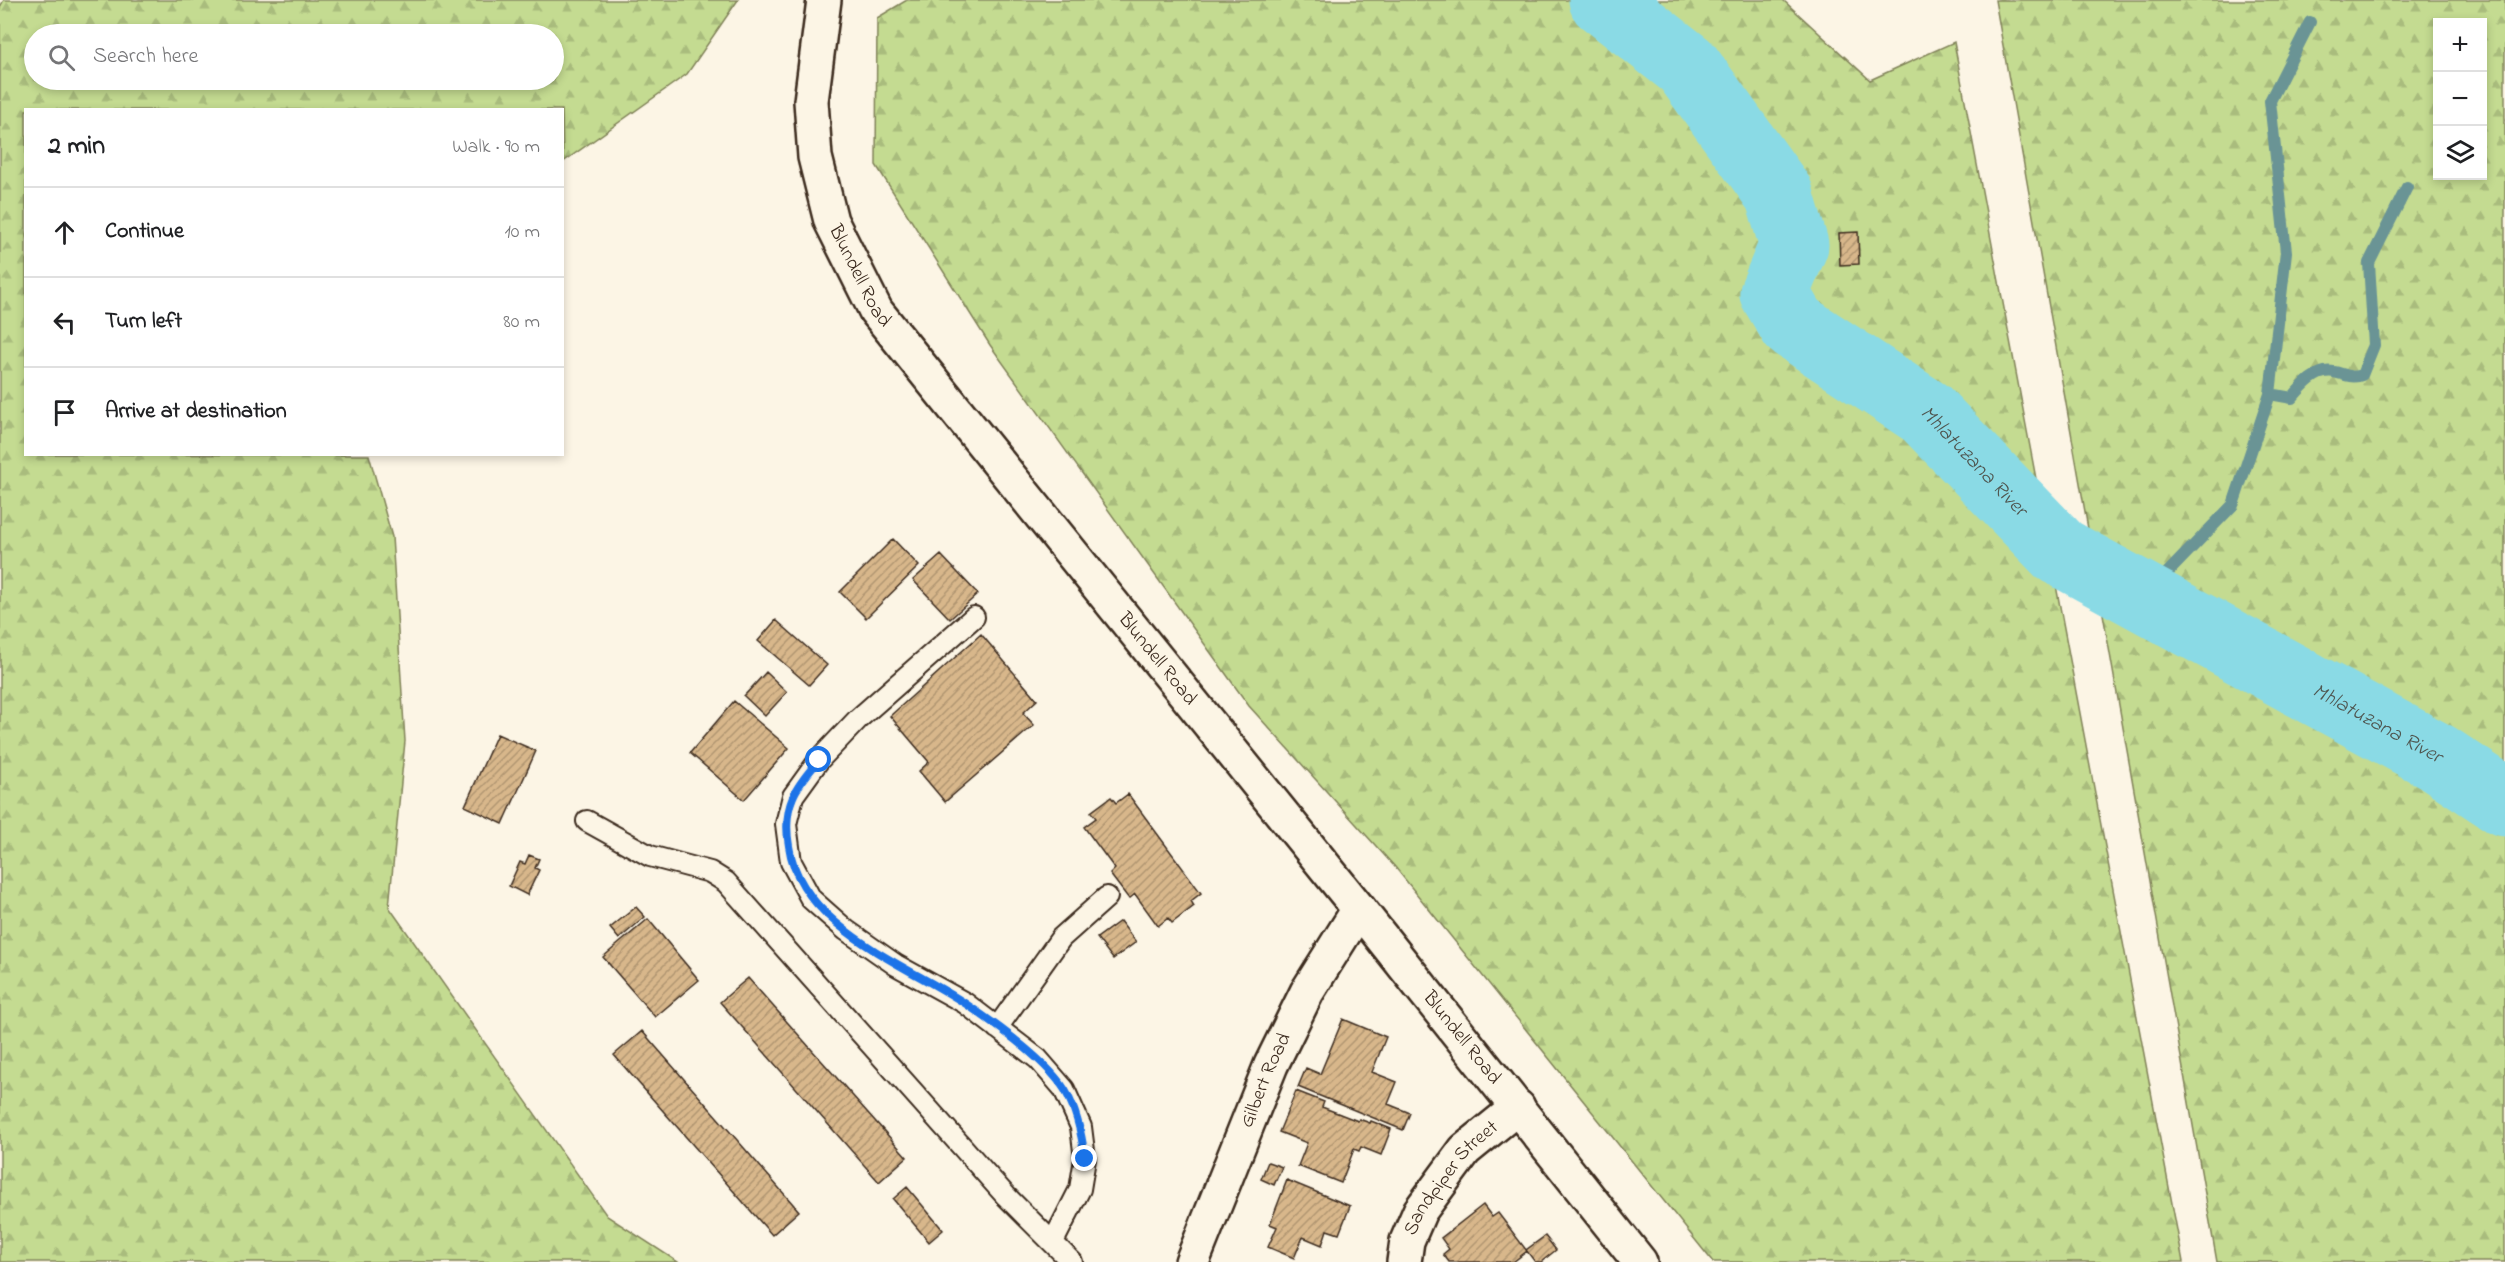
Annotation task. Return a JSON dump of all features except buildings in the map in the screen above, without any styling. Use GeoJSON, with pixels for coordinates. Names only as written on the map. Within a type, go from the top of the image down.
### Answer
{"type":"FeatureCollection","features":[{"type":"Feature","properties":{"kind":"street","name":"Blundell Road"},"geometry":{"type":"LineString","coordinates":[[824,0],[811,101],[815,157],[831,221],[876,311],[1359,909],[1640,1262]]}},
{"type":"Feature","properties":{"kind":"street","name":"Gilbert Road"},"geometry":{"type":"LineString","coordinates":[[1192,1262],[1271,1065],[1307,992],[1359,909]]}},
{"type":"Feature","properties":{"kind":"street","name":"Sandpiper Street"},"geometry":{"type":"LineString","coordinates":[[1404,1262],[1407,1241],[1420,1211],[1466,1150],[1518,1107]]}},
{"type":"Feature","properties":{"kind":"lane"},"geometry":{"type":"LineString","coordinates":[[974,617],[858,718],[819,760],[793,796],[786,824],[791,862],[811,899],[846,930],[896,965],[965,1004],[998,1028],[1038,1059],[1064,1089],[1081,1127],[1085,1159],[1080,1189],[1053,1242]]}},
{"type":"Feature","properties":{"kind":"lane"},"geometry":{"type":"LineString","coordinates":[[587,821],[650,856],[710,872],[726,882],[1006,1196],[1072,1262]]}},
{"type":"Feature","properties":{"kind":"lane"},"geometry":{"type":"LineString","coordinates":[[998,1028],[1061,938],[1107,897]]}},
{"type":"Feature","properties":{"kind":"green space"},"geometry":{"type":"Polygon","coordinates":[[[4,0],[738,0],[687,74],[564,161],[564,108],[24,108],[24,456],[369,456],[392,537],[405,741],[389,907],[607,1216],[678,1262],[0,1262],[0,7],[4,0]]]}},
{"type":"Feature","properties":{"kind":"green space"},"geometry":{"type":"Polygon","coordinates":[[[907,0],[1783,0],[1870,80],[1954,42],[2183,1262],[1713,1262],[1395,867],[1249,706],[990,345],[876,165],[877,18],[907,0]]]}},
{"type":"Feature","properties":{"kind":"green space"},"geometry":{"type":"Polygon","coordinates":[[[1995,0],[2505,0],[2505,1262],[2217,1262],[1995,0]]]}},
{"type":"Feature","properties":{"kind":"waterway","name":"Mhlatuzana River"},"geometry":{"type":"LineString","coordinates":[[1603,0],[1687,66],[1779,194],[1794,245],[1774,293],[1793,325],[1926,413],[2059,551],[2437,757],[2505,802]]}},
{"type":"Feature","properties":{"kind":"waterway"},"geometry":{"type":"LineString","coordinates":[[2270,394],[2286,252],[2270,101],[2310,22]]}},
{"type":"Feature","properties":{"kind":"waterway"},"geometry":{"type":"LineString","coordinates":[[2144,597],[2233,505],[2270,394],[2292,398],[2310,379],[2328,371],[2351,376],[2362,375],[2374,345],[2369,263],[2407,187]]}},
{"type":"Feature","properties":{"kind":"route"},"geometry":{"type":"LineString","coordinates":[[819,760],[793,796],[786,824],[791,862],[811,899],[846,930],[896,965],[965,1004],[1038,1059],[1064,1089],[1081,1127],[1085,1159]]}}]}
